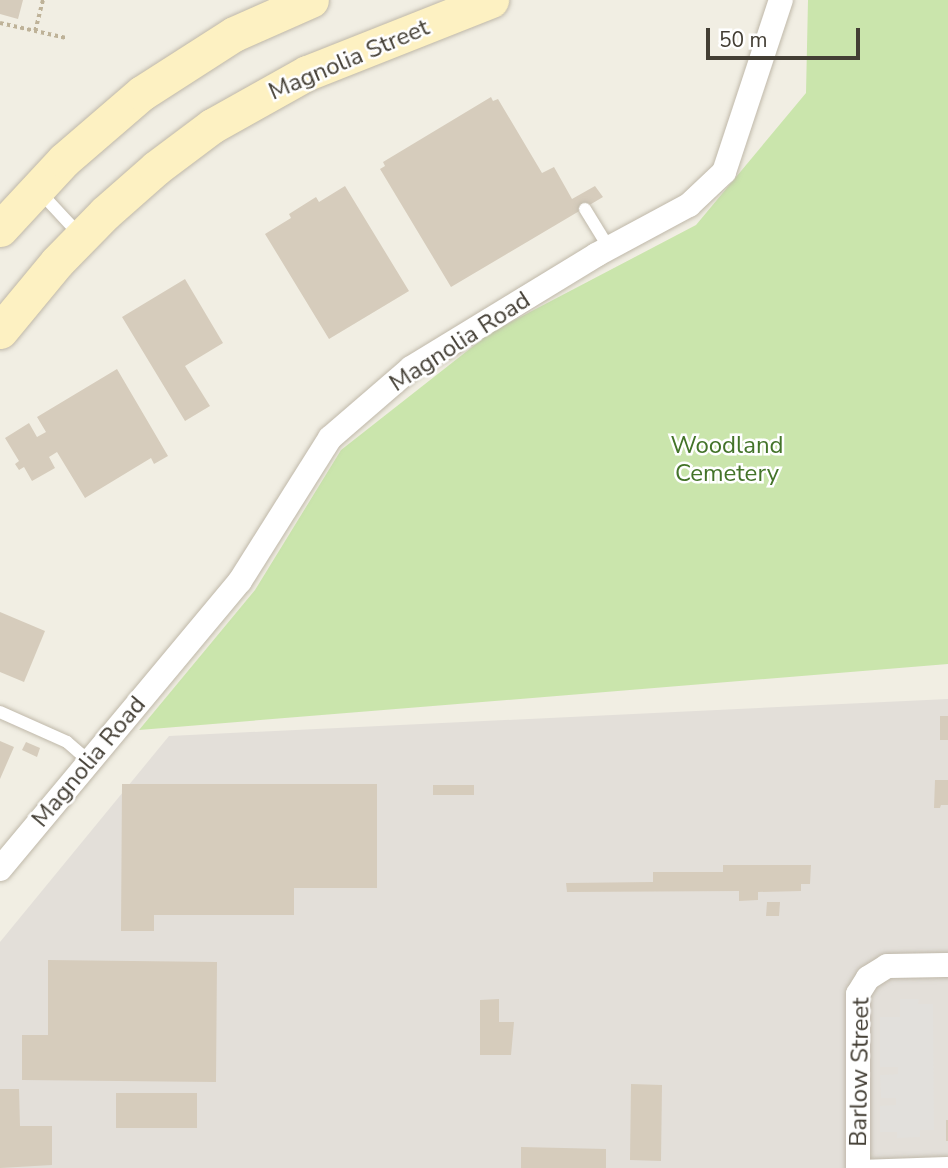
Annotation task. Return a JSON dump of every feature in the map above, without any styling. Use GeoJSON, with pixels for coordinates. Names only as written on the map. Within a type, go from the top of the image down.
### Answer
{"type":"FeatureCollection","features":[{"type":"Feature","properties":{"kind":"main road"},"geometry":{"type":"LineString","coordinates":[[0,229],[36,188],[85,140],[172,72],[234,34],[311,0]]}},
{"type":"Feature","properties":{"kind":"main road","name":"Magnolia Street"},"geometry":{"type":"LineString","coordinates":[[0,331],[81,237],[156,167],[244,106],[437,10],[491,0]]}},
{"type":"Feature","properties":{"kind":"street","name":"Magnolia Road"},"geometry":{"type":"LineString","coordinates":[[0,869],[240,581],[330,438],[411,368],[609,248],[689,205],[724,172],[781,0]]}},
{"type":"Feature","properties":{"kind":"street","name":"Barlow Street"},"geometry":{"type":"LineString","coordinates":[[858,1167],[858,994],[878,970],[896,965],[948,965]]}},
{"type":"Feature","properties":{"kind":"lane"},"geometry":{"type":"LineString","coordinates":[[36,188],[81,237]]}},
{"type":"Feature","properties":{"kind":"lane"},"geometry":{"type":"LineString","coordinates":[[585,209],[609,248]]}},
{"type":"Feature","properties":{"kind":"lane"},"geometry":{"type":"LineString","coordinates":[[0,712],[67,741],[89,761]]}},
{"type":"Feature","properties":{"kind":"lane"},"geometry":{"type":"LineString","coordinates":[[858,1167],[948,1163]]}},
{"type":"Feature","properties":{"kind":"path"},"geometry":{"type":"LineString","coordinates":[[36,31],[43,0]]}},
{"type":"Feature","properties":{"kind":"path"},"geometry":{"type":"LineString","coordinates":[[0,23],[66,38]]}},
{"type":"Feature","properties":{"kind":"shaded area"},"geometry":{"type":"Polygon","coordinates":[[[948,699],[948,1168],[0,1168],[0,942],[169,736],[948,699]]]}},
{"type":"Feature","properties":{"kind":"shaded area"},"geometry":{"type":"Polygon","coordinates":[[[900,999],[919,999],[918,1004],[933,1004],[934,1130],[920,1130],[920,1137],[897,1138],[897,1132],[880,1132],[880,1106],[896,1105],[896,1098],[881,1098],[880,1075],[898,1074],[898,1067],[880,1067],[880,1017],[900,1017],[900,999]]]}},
{"type":"Feature","properties":{"kind":"green space","name":"Woodland Cemetery"},"geometry":{"type":"Polygon","coordinates":[[[808,0],[948,0],[948,664],[139,730],[255,590],[341,450],[490,333],[696,225],[806,93],[808,0]]]}},
{"type":"Feature","properties":{"kind":"building"},"geometry":{"type":"Polygon","coordinates":[[[0,0],[23,0],[18,19],[0,14],[0,0]]]}},
{"type":"Feature","properties":{"kind":"building"},"geometry":{"type":"Polygon","coordinates":[[[491,97],[493,101],[498,99],[542,173],[554,167],[572,199],[595,186],[603,197],[451,287],[380,169],[385,166],[383,162],[491,97]]]}},
{"type":"Feature","properties":{"kind":"building"},"geometry":{"type":"Polygon","coordinates":[[[345,186],[409,291],[329,339],[265,234],[291,218],[289,214],[316,197],[319,202],[345,186]]]}},
{"type":"Feature","properties":{"kind":"building"},"geometry":{"type":"Polygon","coordinates":[[[185,279],[223,343],[185,366],[210,406],[185,421],[122,317],[185,279]]]}},
{"type":"Feature","properties":{"kind":"building"},"geometry":{"type":"Polygon","coordinates":[[[117,369],[168,456],[154,464],[151,458],[85,498],[57,452],[49,457],[55,468],[32,481],[24,467],[19,470],[15,464],[19,461],[5,438],[29,423],[37,437],[46,432],[37,417],[117,369]]]}},
{"type":"Feature","properties":{"kind":"building"},"geometry":{"type":"Polygon","coordinates":[[[0,612],[45,631],[24,682],[0,672],[0,612]]]}},
{"type":"Feature","properties":{"kind":"building"},"geometry":{"type":"Polygon","coordinates":[[[940,716],[948,716],[948,740],[940,740],[940,716]]]}},
{"type":"Feature","properties":{"kind":"building"},"geometry":{"type":"Polygon","coordinates":[[[0,741],[14,747],[0,779],[0,741]]]}},
{"type":"Feature","properties":{"kind":"building"},"geometry":{"type":"Polygon","coordinates":[[[26,742],[40,748],[37,757],[22,750],[26,742]]]}},
{"type":"Feature","properties":{"kind":"building"},"geometry":{"type":"Polygon","coordinates":[[[935,780],[948,780],[948,805],[941,805],[940,808],[934,808],[935,780]]]}},
{"type":"Feature","properties":{"kind":"building"},"geometry":{"type":"Polygon","coordinates":[[[122,784],[377,784],[377,888],[294,888],[294,915],[154,915],[154,931],[121,931],[122,784]]]}},
{"type":"Feature","properties":{"kind":"building"},"geometry":{"type":"Polygon","coordinates":[[[433,785],[474,785],[474,795],[433,795],[433,785]]]}},
{"type":"Feature","properties":{"kind":"building"},"geometry":{"type":"Polygon","coordinates":[[[723,865],[811,865],[810,884],[801,884],[801,891],[758,892],[758,900],[739,901],[739,891],[567,892],[566,883],[653,882],[653,872],[723,872],[723,865]]]}},
{"type":"Feature","properties":{"kind":"building"},"geometry":{"type":"Polygon","coordinates":[[[767,902],[780,902],[779,916],[766,916],[767,902]]]}},
{"type":"Feature","properties":{"kind":"building"},"geometry":{"type":"Polygon","coordinates":[[[48,960],[217,962],[216,1082],[22,1080],[22,1035],[48,1035],[48,960]]]}},
{"type":"Feature","properties":{"kind":"building"},"geometry":{"type":"Polygon","coordinates":[[[499,999],[499,1022],[514,1022],[511,1055],[480,1055],[480,1000],[499,999]]]}},
{"type":"Feature","properties":{"kind":"building"},"geometry":{"type":"Polygon","coordinates":[[[631,1084],[662,1085],[661,1161],[630,1160],[631,1084]]]}},
{"type":"Feature","properties":{"kind":"building"},"geometry":{"type":"Polygon","coordinates":[[[0,1089],[19,1089],[20,1126],[52,1126],[52,1165],[0,1168],[0,1089]]]}},
{"type":"Feature","properties":{"kind":"building"},"geometry":{"type":"Polygon","coordinates":[[[116,1093],[197,1093],[197,1128],[116,1128],[116,1093]]]}},
{"type":"Feature","properties":{"kind":"building"},"geometry":{"type":"Polygon","coordinates":[[[948,1120],[948,1141],[946,1141],[948,1120]]]}},
{"type":"Feature","properties":{"kind":"building"},"geometry":{"type":"Polygon","coordinates":[[[521,1147],[606,1149],[606,1168],[521,1168],[521,1147]]]}}]}
